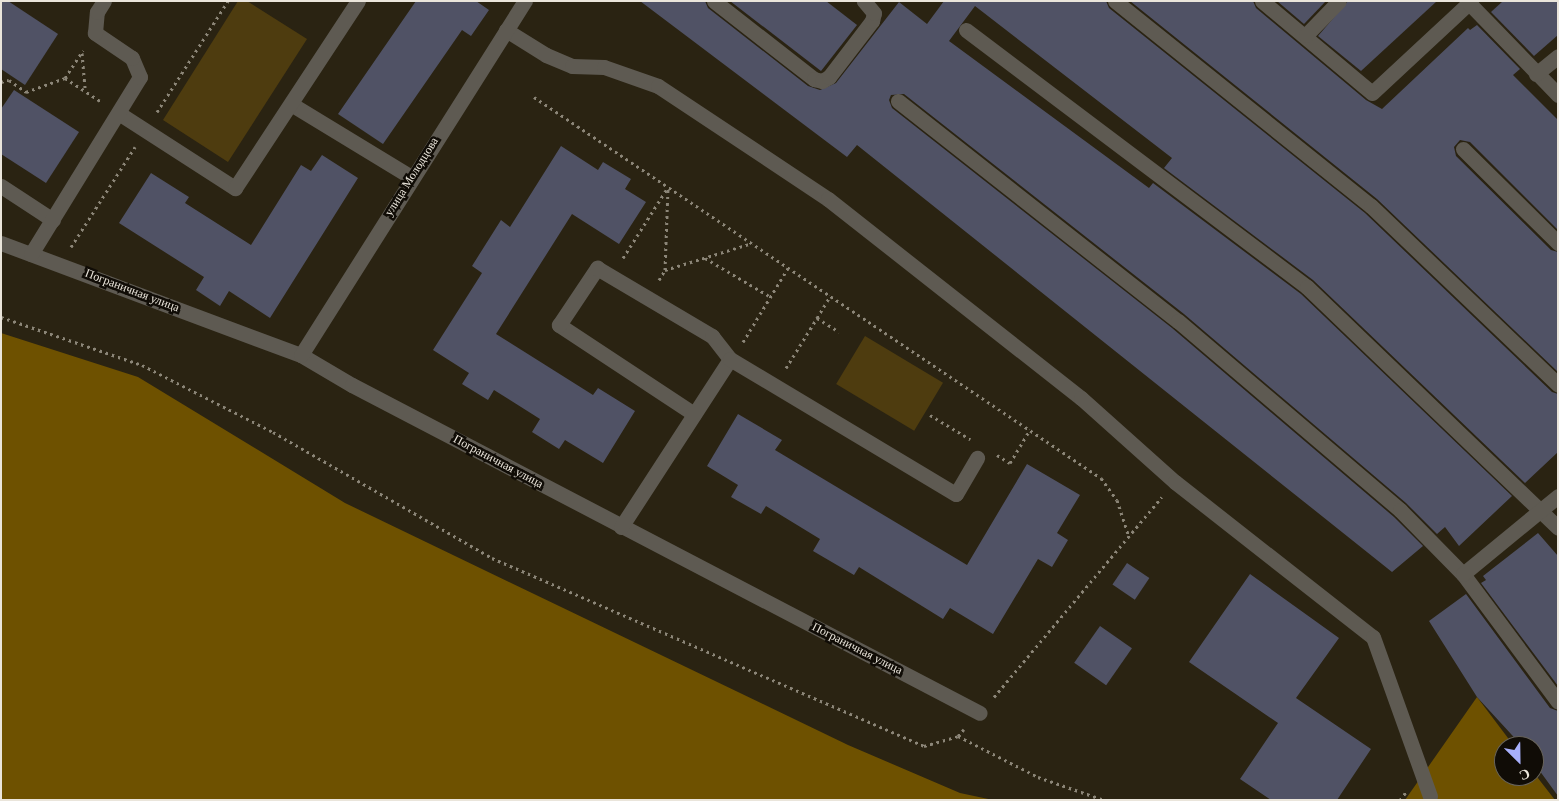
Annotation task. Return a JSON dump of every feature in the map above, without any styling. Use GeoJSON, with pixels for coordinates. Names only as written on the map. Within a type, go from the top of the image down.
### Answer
{"type":"FeatureCollection","features":[{"type":"Feature","properties":{"kind":"street"},"geometry":{"type":"LineString","coordinates":[[31,254],[120,114],[140,77],[132,58],[95,33],[96,12],[104,1]]}},
{"type":"Feature","properties":{"kind":"street"},"geometry":{"type":"LineString","coordinates":[[120,114],[235,188],[358,1]]}},
{"type":"Feature","properties":{"kind":"street","name":"улица Молодцова"},"geometry":{"type":"LineString","coordinates":[[301,354],[411,177],[525,1]]}},
{"type":"Feature","properties":{"kind":"street"},"geometry":{"type":"LineString","coordinates":[[714,1],[814,79],[822,80],[829,77],[872,21],[874,13],[864,1]]}},
{"type":"Feature","properties":{"kind":"street"},"geometry":{"type":"LineString","coordinates":[[1115,1],[1371,206],[1558,385]]}},
{"type":"Feature","properties":{"kind":"street"},"geometry":{"type":"LineString","coordinates":[[1262,1],[1306,35],[1372,93],[1470,2],[1536,74],[1558,95]]}},
{"type":"Feature","properties":{"kind":"street"},"geometry":{"type":"LineString","coordinates":[[1306,35],[1339,1]]}},
{"type":"Feature","properties":{"kind":"street"},"geometry":{"type":"LineString","coordinates":[[506,30],[546,55],[572,66],[604,68],[658,86],[828,199],[1081,398],[1175,482],[1373,637],[1430,796]]}},
{"type":"Feature","properties":{"kind":"street"},"geometry":{"type":"LineString","coordinates":[[966,30],[1307,287],[1558,528]]}},
{"type":"Feature","properties":{"kind":"street"},"geometry":{"type":"LineString","coordinates":[[1536,74],[1558,56]]}},
{"type":"Feature","properties":{"kind":"street"},"geometry":{"type":"LineString","coordinates":[[898,101],[1178,321],[1400,510],[1463,574],[1558,702]]}},
{"type":"Feature","properties":{"kind":"street"},"geometry":{"type":"LineString","coordinates":[[291,104],[411,177]]}},
{"type":"Feature","properties":{"kind":"street"},"geometry":{"type":"LineString","coordinates":[[1463,149],[1558,242]]}},
{"type":"Feature","properties":{"kind":"street"},"geometry":{"type":"LineString","coordinates":[[1,186],[53,220]]}},
{"type":"Feature","properties":{"kind":"street","name":"Пограничная улица"},"geometry":{"type":"LineString","coordinates":[[1,243],[301,354],[352,385],[980,714]]}},
{"type":"Feature","properties":{"kind":"street"},"geometry":{"type":"LineString","coordinates":[[694,414],[559,325],[597,268],[712,336],[730,359],[956,494],[977,458]]}},
{"type":"Feature","properties":{"kind":"street"},"geometry":{"type":"LineString","coordinates":[[620,527],[730,359]]}},
{"type":"Feature","properties":{"kind":"street"},"geometry":{"type":"LineString","coordinates":[[1463,574],[1558,496]]}},
{"type":"Feature","properties":{"kind":"path"},"geometry":{"type":"LineString","coordinates":[[60,264],[228,1]]}},
{"type":"Feature","properties":{"kind":"path"},"geometry":{"type":"LineString","coordinates":[[1,82],[9,80],[26,92],[65,78],[95,33]]}},
{"type":"Feature","properties":{"kind":"path"},"geometry":{"type":"LineString","coordinates":[[82,52],[85,91]]}},
{"type":"Feature","properties":{"kind":"path"},"geometry":{"type":"LineString","coordinates":[[65,78],[120,114]]}},
{"type":"Feature","properties":{"kind":"path"},"geometry":{"type":"LineString","coordinates":[[534,97],[1101,478],[1117,500],[1130,536]]}},
{"type":"Feature","properties":{"kind":"path"},"geometry":{"type":"LineString","coordinates":[[668,187],[665,270],[752,243]]}},
{"type":"Feature","properties":{"kind":"path"},"geometry":{"type":"LineString","coordinates":[[612,276],[668,187]]}},
{"type":"Feature","properties":{"kind":"path"},"geometry":{"type":"LineString","coordinates":[[704,258],[771,297]]}},
{"type":"Feature","properties":{"kind":"path"},"geometry":{"type":"LineString","coordinates":[[730,359],[788,268]]}},
{"type":"Feature","properties":{"kind":"path"},"geometry":{"type":"LineString","coordinates":[[775,386],[830,296]]}},
{"type":"Feature","properties":{"kind":"path"},"geometry":{"type":"LineString","coordinates":[[1,317],[142,365],[273,432],[501,562],[924,746],[958,736],[980,714],[1175,482]]}},
{"type":"Feature","properties":{"kind":"path"},"geometry":{"type":"LineString","coordinates":[[817,318],[839,332]]}},
{"type":"Feature","properties":{"kind":"path"},"geometry":{"type":"LineString","coordinates":[[1010,463],[1030,430]]}},
{"type":"Feature","properties":{"kind":"path"},"geometry":{"type":"LineString","coordinates":[[958,736],[1038,778],[1104,800]]}},
{"type":"Feature","properties":{"kind":"shaded area"},"geometry":{"type":"Polygon","coordinates":[[[238,1],[247,1],[307,39],[228,162],[163,120],[238,1]]]}},
{"type":"Feature","properties":{"kind":"shaded area"},"geometry":{"type":"Polygon","coordinates":[[[1,333],[138,377],[345,503],[848,745],[960,793],[993,800],[1,800],[1,333]]]}},
{"type":"Feature","properties":{"kind":"shaded area"},"geometry":{"type":"Polygon","coordinates":[[[865,336],[943,383],[914,431],[836,384],[865,336]]]}},
{"type":"Feature","properties":{"kind":"shaded area"},"geometry":{"type":"Polygon","coordinates":[[[1477,697],[1506,736],[1494,736],[1494,786],[1544,786],[1555,800],[1405,800],[1477,697]]]}},
{"type":"Feature","properties":{"kind":"building"},"geometry":{"type":"Polygon","coordinates":[[[1,1],[8,1],[58,34],[25,85],[1,69],[1,1]]]}},
{"type":"Feature","properties":{"kind":"building"},"geometry":{"type":"Polygon","coordinates":[[[416,1],[476,1],[489,10],[471,36],[462,30],[383,144],[338,114],[416,1]]]}},
{"type":"Feature","properties":{"kind":"building"},"geometry":{"type":"Polygon","coordinates":[[[640,1],[705,1],[708,8],[808,86],[820,90],[836,83],[899,2],[927,24],[944,1],[1106,1],[1109,8],[1365,213],[1552,392],[1558,394],[1558,452],[1525,483],[1313,280],[1164,168],[1172,158],[975,6],[949,41],[1149,188],[1153,183],[1301,294],[1512,496],[1459,546],[1445,527],[1437,534],[1406,503],[1184,314],[904,94],[891,95],[889,100],[892,108],[1172,328],[1394,517],[1423,546],[1392,572],[857,145],[847,157],[640,1]]]}},
{"type":"Feature","properties":{"kind":"building"},"geometry":{"type":"Polygon","coordinates":[[[730,1],[826,1],[857,25],[821,71],[730,1]]]}},
{"type":"Feature","properties":{"kind":"building"},"geometry":{"type":"Polygon","coordinates":[[[1130,1],[1253,1],[1256,8],[1366,100],[1382,109],[1468,28],[1470,30],[1477,25],[1520,69],[1513,75],[1558,120],[1558,230],[1470,142],[1460,140],[1454,147],[1456,156],[1551,250],[1558,252],[1558,372],[1377,199],[1130,1]]]}},
{"type":"Feature","properties":{"kind":"building"},"geometry":{"type":"Polygon","coordinates":[[[1277,1],[1326,1],[1304,24],[1277,1]]]}},
{"type":"Feature","properties":{"kind":"building"},"geometry":{"type":"Polygon","coordinates":[[[1348,1],[1437,1],[1361,71],[1318,36],[1348,1]]]}},
{"type":"Feature","properties":{"kind":"building"},"geometry":{"type":"Polygon","coordinates":[[[1503,1],[1558,1],[1558,35],[1534,56],[1491,12],[1503,1]]]}},
{"type":"Feature","properties":{"kind":"building"},"geometry":{"type":"Polygon","coordinates":[[[14,90],[79,132],[46,183],[1,154],[1,109],[14,90]]]}},
{"type":"Feature","properties":{"kind":"building"},"geometry":{"type":"Polygon","coordinates":[[[561,146],[598,170],[603,162],[631,179],[625,189],[646,202],[619,244],[572,214],[496,334],[593,395],[598,388],[635,411],[603,463],[565,440],[559,449],[532,432],[540,419],[494,390],[488,400],[462,384],[469,373],[433,350],[482,273],[472,266],[501,220],[510,227],[561,146]]]}},
{"type":"Feature","properties":{"kind":"building"},"geometry":{"type":"Polygon","coordinates":[[[322,155],[358,178],[270,318],[229,291],[220,306],[196,290],[204,277],[119,223],[151,173],[189,197],[185,203],[251,245],[301,165],[311,171],[322,155]]]}},
{"type":"Feature","properties":{"kind":"building"},"geometry":{"type":"Polygon","coordinates":[[[738,414],[782,440],[775,450],[967,565],[1027,464],[1080,495],[1057,533],[1068,540],[1052,567],[1038,559],[993,634],[950,608],[943,619],[859,567],[854,575],[813,551],[820,539],[766,506],[761,514],[731,497],[738,485],[707,466],[738,414]]]}},
{"type":"Feature","properties":{"kind":"building"},"geometry":{"type":"Polygon","coordinates":[[[1538,533],[1558,556],[1558,686],[1481,583],[1486,580],[1483,576],[1538,533]]]}},
{"type":"Feature","properties":{"kind":"building"},"geometry":{"type":"Polygon","coordinates":[[[1127,563],[1149,578],[1135,600],[1112,585],[1127,563]]]}},
{"type":"Feature","properties":{"kind":"building"},"geometry":{"type":"Polygon","coordinates":[[[1250,574],[1339,638],[1296,698],[1371,749],[1337,800],[1271,800],[1240,779],[1278,723],[1189,662],[1250,574]]]}},
{"type":"Feature","properties":{"kind":"building"},"geometry":{"type":"Polygon","coordinates":[[[1466,594],[1550,708],[1558,711],[1558,796],[1544,777],[1544,736],[1513,736],[1477,697],[1429,621],[1466,594]]]}},
{"type":"Feature","properties":{"kind":"building"},"geometry":{"type":"Polygon","coordinates":[[[1100,626],[1132,648],[1106,685],[1074,663],[1100,626]]]}}]}
